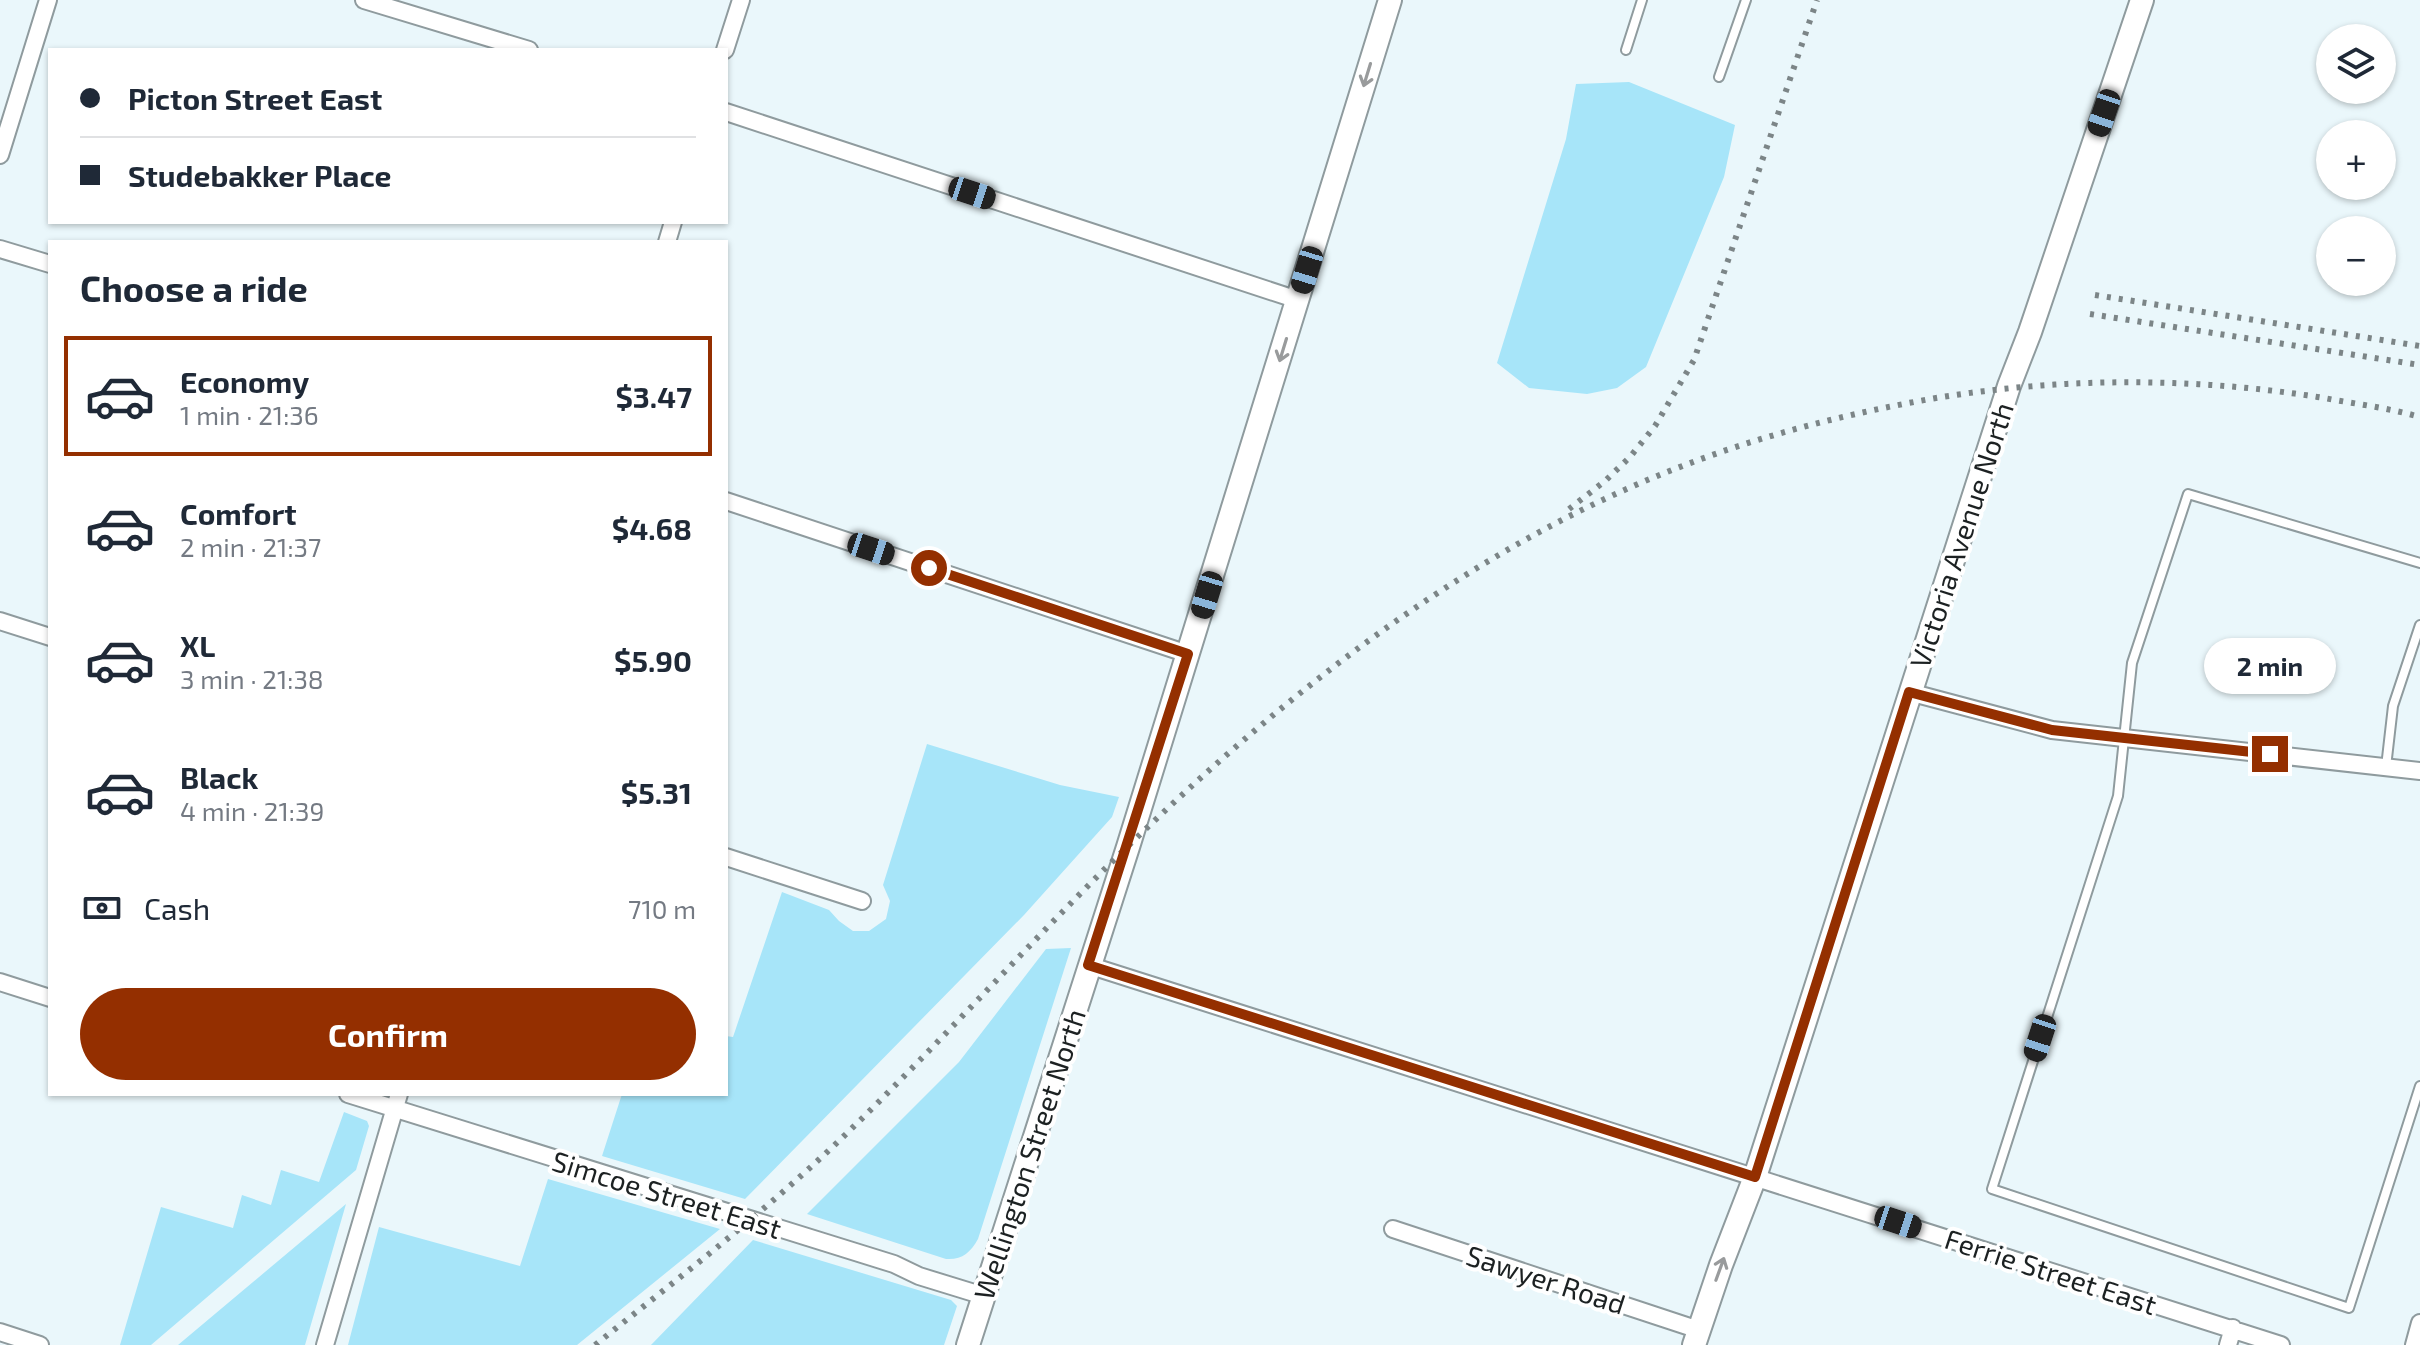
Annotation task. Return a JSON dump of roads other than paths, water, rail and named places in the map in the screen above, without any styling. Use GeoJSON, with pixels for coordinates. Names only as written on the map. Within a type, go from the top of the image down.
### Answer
{"type":"FeatureCollection","features":[{"type":"Feature","properties":{"kind":"main road","name":"Wellington Street North"},"geometry":{"type":"LineString","coordinates":[[968,1345],[1188,654],[1390,0]]}},
{"type":"Feature","properties":{"kind":"main road","name":"Victoria Avenue North"},"geometry":{"type":"LineString","coordinates":[[1696,1337],[1755,1177],[2009,386],[2142,0]]}},
{"type":"Feature","properties":{"kind":"street"},"geometry":{"type":"LineString","coordinates":[[0,155],[48,0]]}},
{"type":"Feature","properties":{"kind":"street"},"geometry":{"type":"LineString","coordinates":[[364,0],[522,48]]}},
{"type":"Feature","properties":{"kind":"street"},"geometry":{"type":"LineString","coordinates":[[726,48],[741,0]]}},
{"type":"Feature","properties":{"kind":"street"},"geometry":{"type":"LineString","coordinates":[[728,113],[1298,300]]}},
{"type":"Feature","properties":{"kind":"street"},"geometry":{"type":"LineString","coordinates":[[0,249],[48,263]]}},
{"type":"Feature","properties":{"kind":"street"},"geometry":{"type":"LineString","coordinates":[[728,502],[1188,654]]}},
{"type":"Feature","properties":{"kind":"street"},"geometry":{"type":"LineString","coordinates":[[0,621],[48,636]]}},
{"type":"Feature","properties":{"kind":"street"},"geometry":{"type":"LineString","coordinates":[[1909,692],[2052,730],[2420,771]]}},
{"type":"Feature","properties":{"kind":"street"},"geometry":{"type":"LineString","coordinates":[[728,858],[862,901]]}},
{"type":"Feature","properties":{"kind":"street","name":"Ferrie Street East"},"geometry":{"type":"LineString","coordinates":[[1088,965],[2281,1345]]}},
{"type":"Feature","properties":{"kind":"street"},"geometry":{"type":"LineString","coordinates":[[0,982],[48,997]]}},
{"type":"Feature","properties":{"kind":"street","name":"Simcoe Street East"},"geometry":{"type":"LineString","coordinates":[[362,1096],[396,1101],[984,1296]]}},
{"type":"Feature","properties":{"kind":"street"},"geometry":{"type":"LineString","coordinates":[[325,1345],[396,1101]]}},
{"type":"Feature","properties":{"kind":"street","name":"Sawyer Road"},"geometry":{"type":"LineString","coordinates":[[1393,1229],[1696,1337]]}},
{"type":"Feature","properties":{"kind":"street"},"geometry":{"type":"LineString","coordinates":[[2414,1345],[2420,1323]]}},
{"type":"Feature","properties":{"kind":"street"},"geometry":{"type":"LineString","coordinates":[[2228,1345],[2233,1328]]}},
{"type":"Feature","properties":{"kind":"street"},"geometry":{"type":"LineString","coordinates":[[0,1332],[40,1345]]}},
{"type":"Feature","properties":{"kind":"lane"},"geometry":{"type":"LineString","coordinates":[[1626,50],[1642,0]]}},
{"type":"Feature","properties":{"kind":"lane"},"geometry":{"type":"LineString","coordinates":[[1719,77],[1746,0]]}},
{"type":"Feature","properties":{"kind":"lane"},"geometry":{"type":"LineString","coordinates":[[2420,563],[2188,494],[2132,663],[2118,796],[1992,1189],[2349,1308],[2420,1086]]}},
{"type":"Feature","properties":{"kind":"lane"},"geometry":{"type":"LineString","coordinates":[[2386,767],[2393,706],[2420,625]]}},
{"type":"Feature","properties":{"kind":"railway"},"geometry":{"type":"LineString","coordinates":[[1569,509],[1630,457],[1655,426],[1694,360],[1817,0]]}},
{"type":"Feature","properties":{"kind":"railway"},"geometry":{"type":"LineString","coordinates":[[2095,295],[2420,346]]}},
{"type":"Feature","properties":{"kind":"railway"},"geometry":{"type":"LineString","coordinates":[[2090,314],[2420,365]]}},
{"type":"Feature","properties":{"kind":"railway"},"geometry":{"type":"LineString","coordinates":[[595,1345],[814,1164],[880,1101],[1125,849],[1250,734],[1386,628],[1457,581],[1531,537],[1607,498],[1685,465],[1809,426],[1936,398],[2033,386],[2130,382],[2227,386],[2324,398],[2420,417]]}}]}
